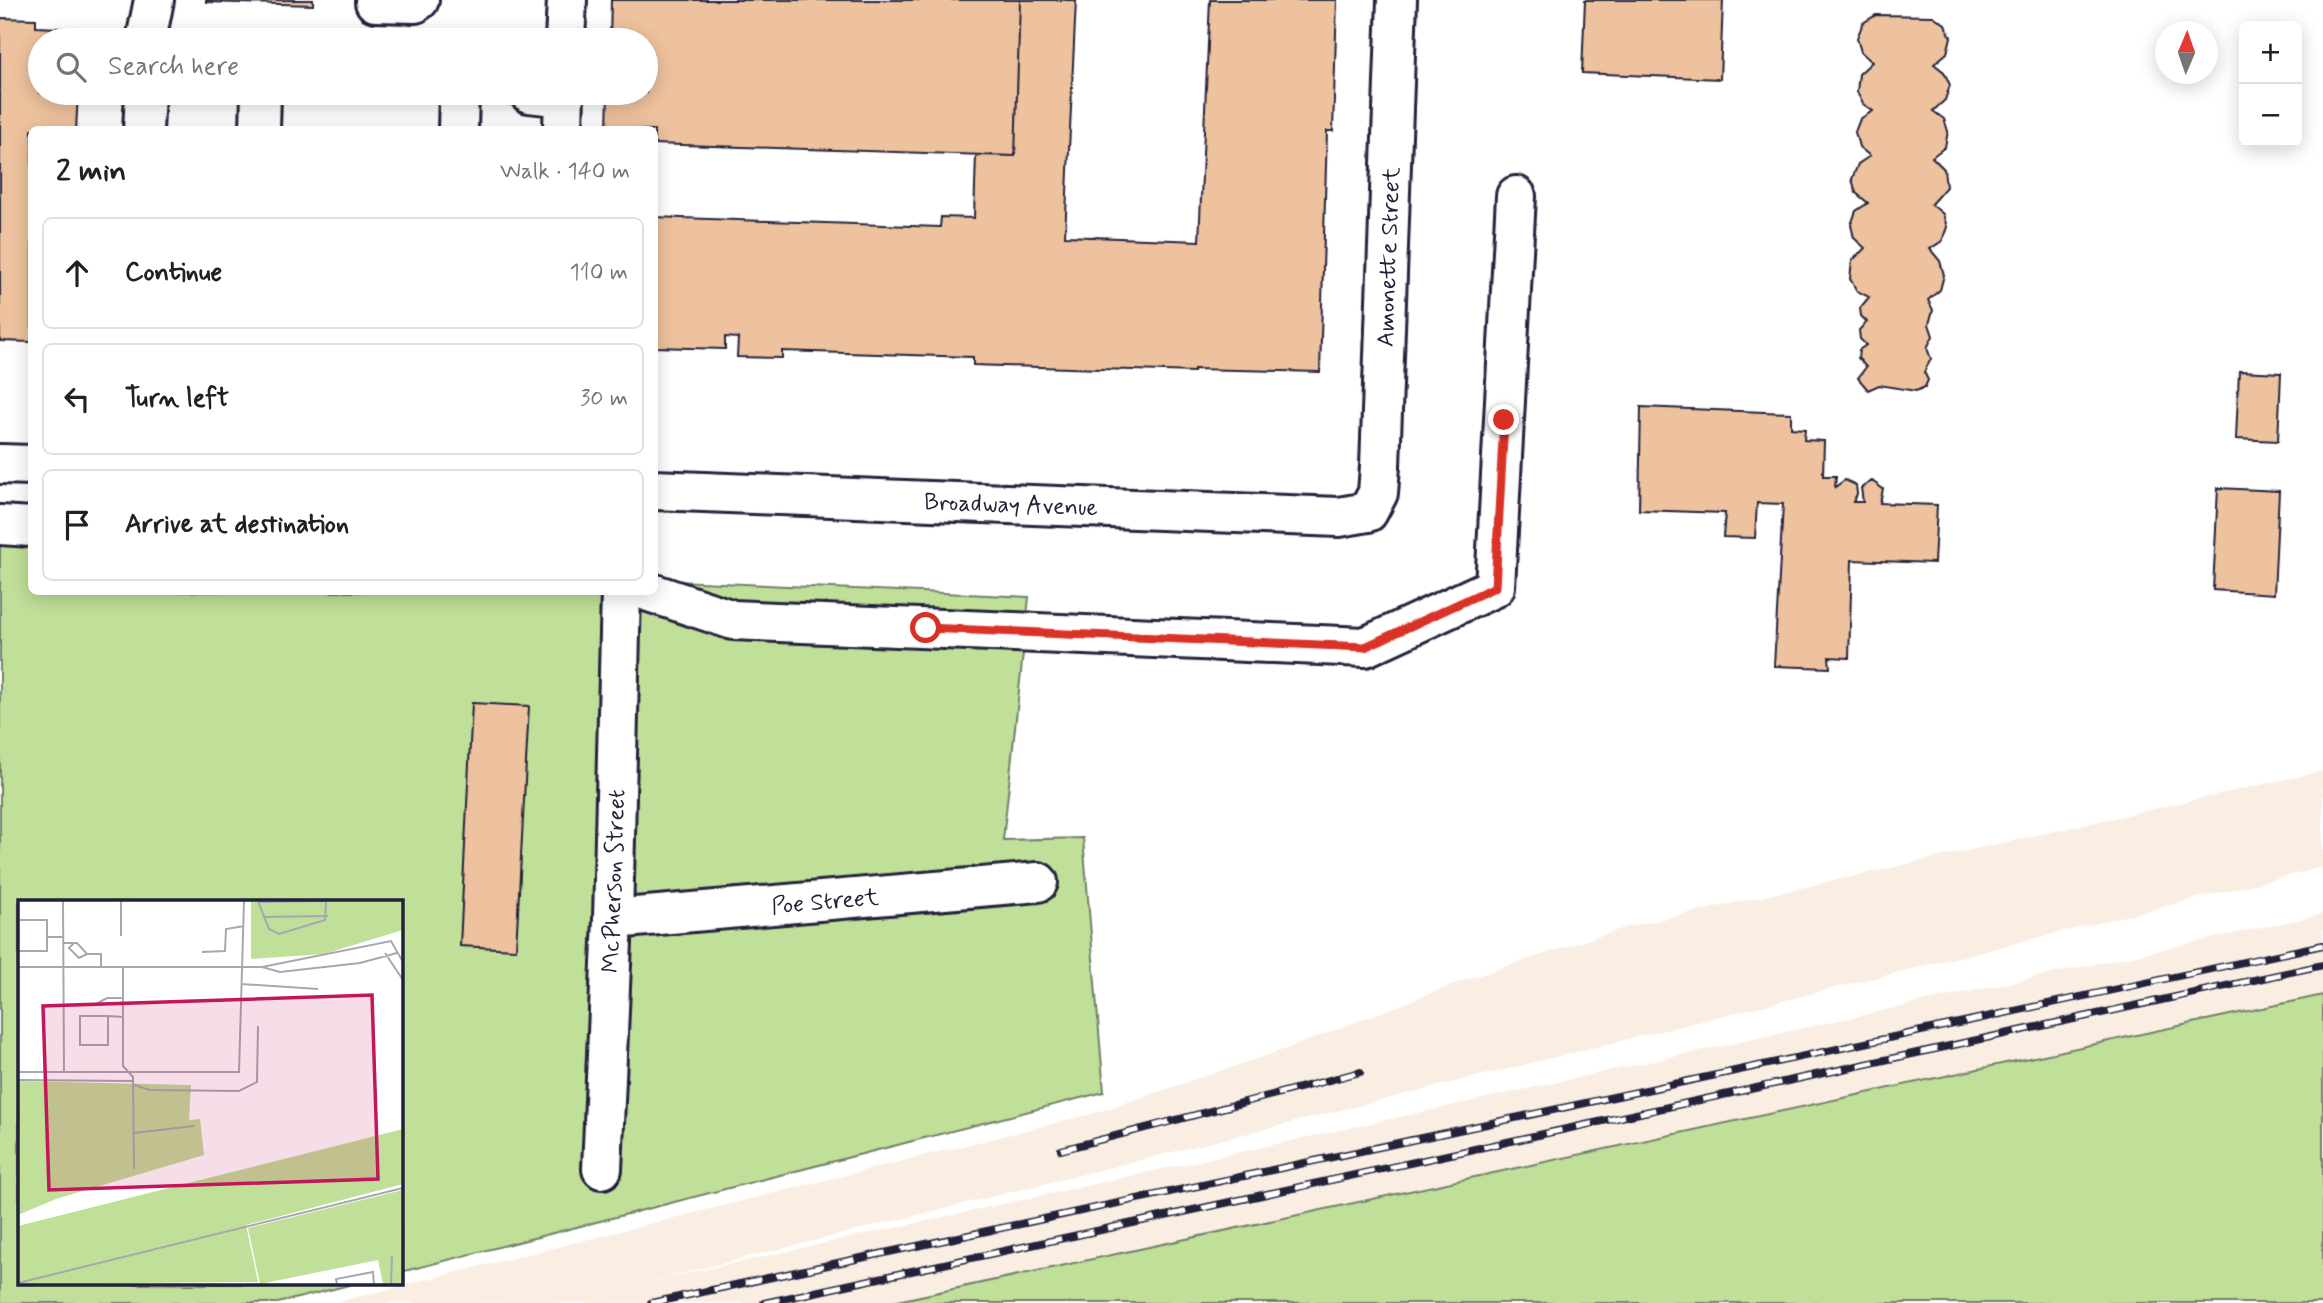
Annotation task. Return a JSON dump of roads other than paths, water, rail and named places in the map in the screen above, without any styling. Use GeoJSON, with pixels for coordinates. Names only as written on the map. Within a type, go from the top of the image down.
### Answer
{"type":"FeatureCollection","features":[{"type":"Feature","properties":{"kind":"street"},"geometry":{"type":"LineString","coordinates":[[148,28],[154,0]]}},
{"type":"Feature","properties":{"kind":"street"},"geometry":{"type":"LineString","coordinates":[[375,2],[415,3],[419,0]]}},
{"type":"Feature","properties":{"kind":"street"},"geometry":{"type":"LineString","coordinates":[[566,28],[567,0]]}},
{"type":"Feature","properties":{"kind":"street","name":"Amonette Street"},"geometry":{"type":"LineString","coordinates":[[1368,512],[1378,493],[1380,466],[1397,0]]}},
{"type":"Feature","properties":{"kind":"street"},"geometry":{"type":"LineString","coordinates":[[143,126],[144,105]]}},
{"type":"Feature","properties":{"kind":"street"},"geometry":{"type":"LineString","coordinates":[[260,126],[261,105]]}},
{"type":"Feature","properties":{"kind":"street"},"geometry":{"type":"LineString","coordinates":[[458,126],[459,105]]}},
{"type":"Feature","properties":{"kind":"street"},"geometry":{"type":"LineString","coordinates":[[658,595],[733,620],[1365,647],[1495,587],[1516,196]]}},
{"type":"Feature","properties":{"kind":"street"},"geometry":{"type":"LineString","coordinates":[[0,464],[28,465]]}},
{"type":"Feature","properties":{"kind":"street","name":"Broadway Avenue"},"geometry":{"type":"LineString","coordinates":[[658,491],[1339,517],[1368,512]]}},
{"type":"Feature","properties":{"kind":"street"},"geometry":{"type":"LineString","coordinates":[[0,525],[28,527]]}},
{"type":"Feature","properties":{"kind":"street","name":"McPherson Street"},"geometry":{"type":"LineString","coordinates":[[602,1169],[613,919],[621,595]]}},
{"type":"Feature","properties":{"kind":"street","name":"Poe Street"},"geometry":{"type":"LineString","coordinates":[[613,919],[1038,882]]}},
{"type":"Feature","properties":{"kind":"railway"},"geometry":{"type":"LineString","coordinates":[[651,1303],[2323,945]]}},
{"type":"Feature","properties":{"kind":"railway"},"geometry":{"type":"LineString","coordinates":[[764,1303],[2323,965]]}},
{"type":"Feature","properties":{"kind":"railway"},"geometry":{"type":"LineString","coordinates":[[1061,1150],[1360,1072]]}}]}
